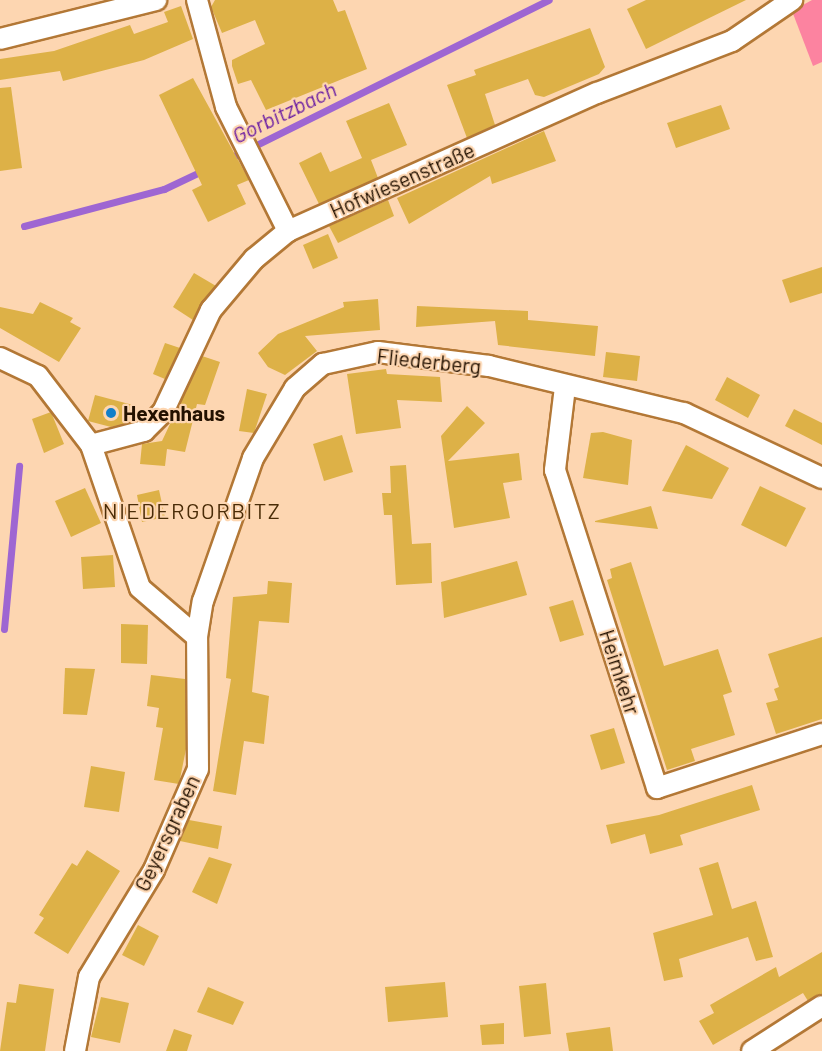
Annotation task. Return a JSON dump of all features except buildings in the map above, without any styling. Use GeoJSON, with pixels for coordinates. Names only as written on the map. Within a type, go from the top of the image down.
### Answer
{"type":"FeatureCollection","features":[{"type":"Feature","properties":{"kind":"street"},"geometry":{"type":"LineString","coordinates":[[0,39],[156,0]]}},
{"type":"Feature","properties":{"kind":"street"},"geometry":{"type":"LineString","coordinates":[[197,0],[226,107],[288,231]]}},
{"type":"Feature","properties":{"kind":"street","name":"Hofwiesenstraße"},"geometry":{"type":"LineString","coordinates":[[91,446],[144,431],[163,412],[211,310],[254,259],[288,231],[597,93],[732,41],[792,0]]}},
{"type":"Feature","properties":{"kind":"street","name":"Fliederberg"},"geometry":{"type":"LineString","coordinates":[[197,637],[203,601],[253,458],[295,388],[324,364],[378,352],[426,356],[684,413],[822,478]]}},
{"type":"Feature","properties":{"kind":"street"},"geometry":{"type":"LineString","coordinates":[[0,358],[38,376],[91,446],[140,588],[197,637]]}},
{"type":"Feature","properties":{"kind":"street","name":"Heimkehr"},"geometry":{"type":"LineString","coordinates":[[565,387],[555,470],[657,788],[822,734]]}},
{"type":"Feature","properties":{"kind":"street","name":"Geyersgraben"},"geometry":{"type":"LineString","coordinates":[[75,1051],[89,977],[154,870],[198,769],[197,637]]}},
{"type":"Feature","properties":{"kind":"street"},"geometry":{"type":"LineString","coordinates":[[752,1051],[822,1006]]}},
{"type":"Feature","properties":{"kind":"shaded area"},"geometry":{"type":"Polygon","coordinates":[[[812,0],[822,0],[822,62],[813,66],[792,11],[812,0]]]}},
{"type":"Feature","properties":{"kind":"waterway","name":"Gorbitzbach"},"geometry":{"type":"LineString","coordinates":[[228,159],[549,0]]}},
{"type":"Feature","properties":{"kind":"waterway","name":"Gorbitzbach"},"geometry":{"type":"LineString","coordinates":[[24,226],[164,189],[204,170]]}},
{"type":"Feature","properties":{"kind":"waterway","name":"Geyersgraben"},"geometry":{"type":"LineString","coordinates":[[4,629],[19,466]]}},
{"type":"Feature","properties":{"kind":"place","name":"Hexenhaus"},"geometry":{"type":"Point","coordinates":[111,413]}},
{"type":"Feature","properties":{"kind":"district","name":"NIEDERGORBITZ"},"geometry":{"type":"Point","coordinates":[192,511]}}]}
